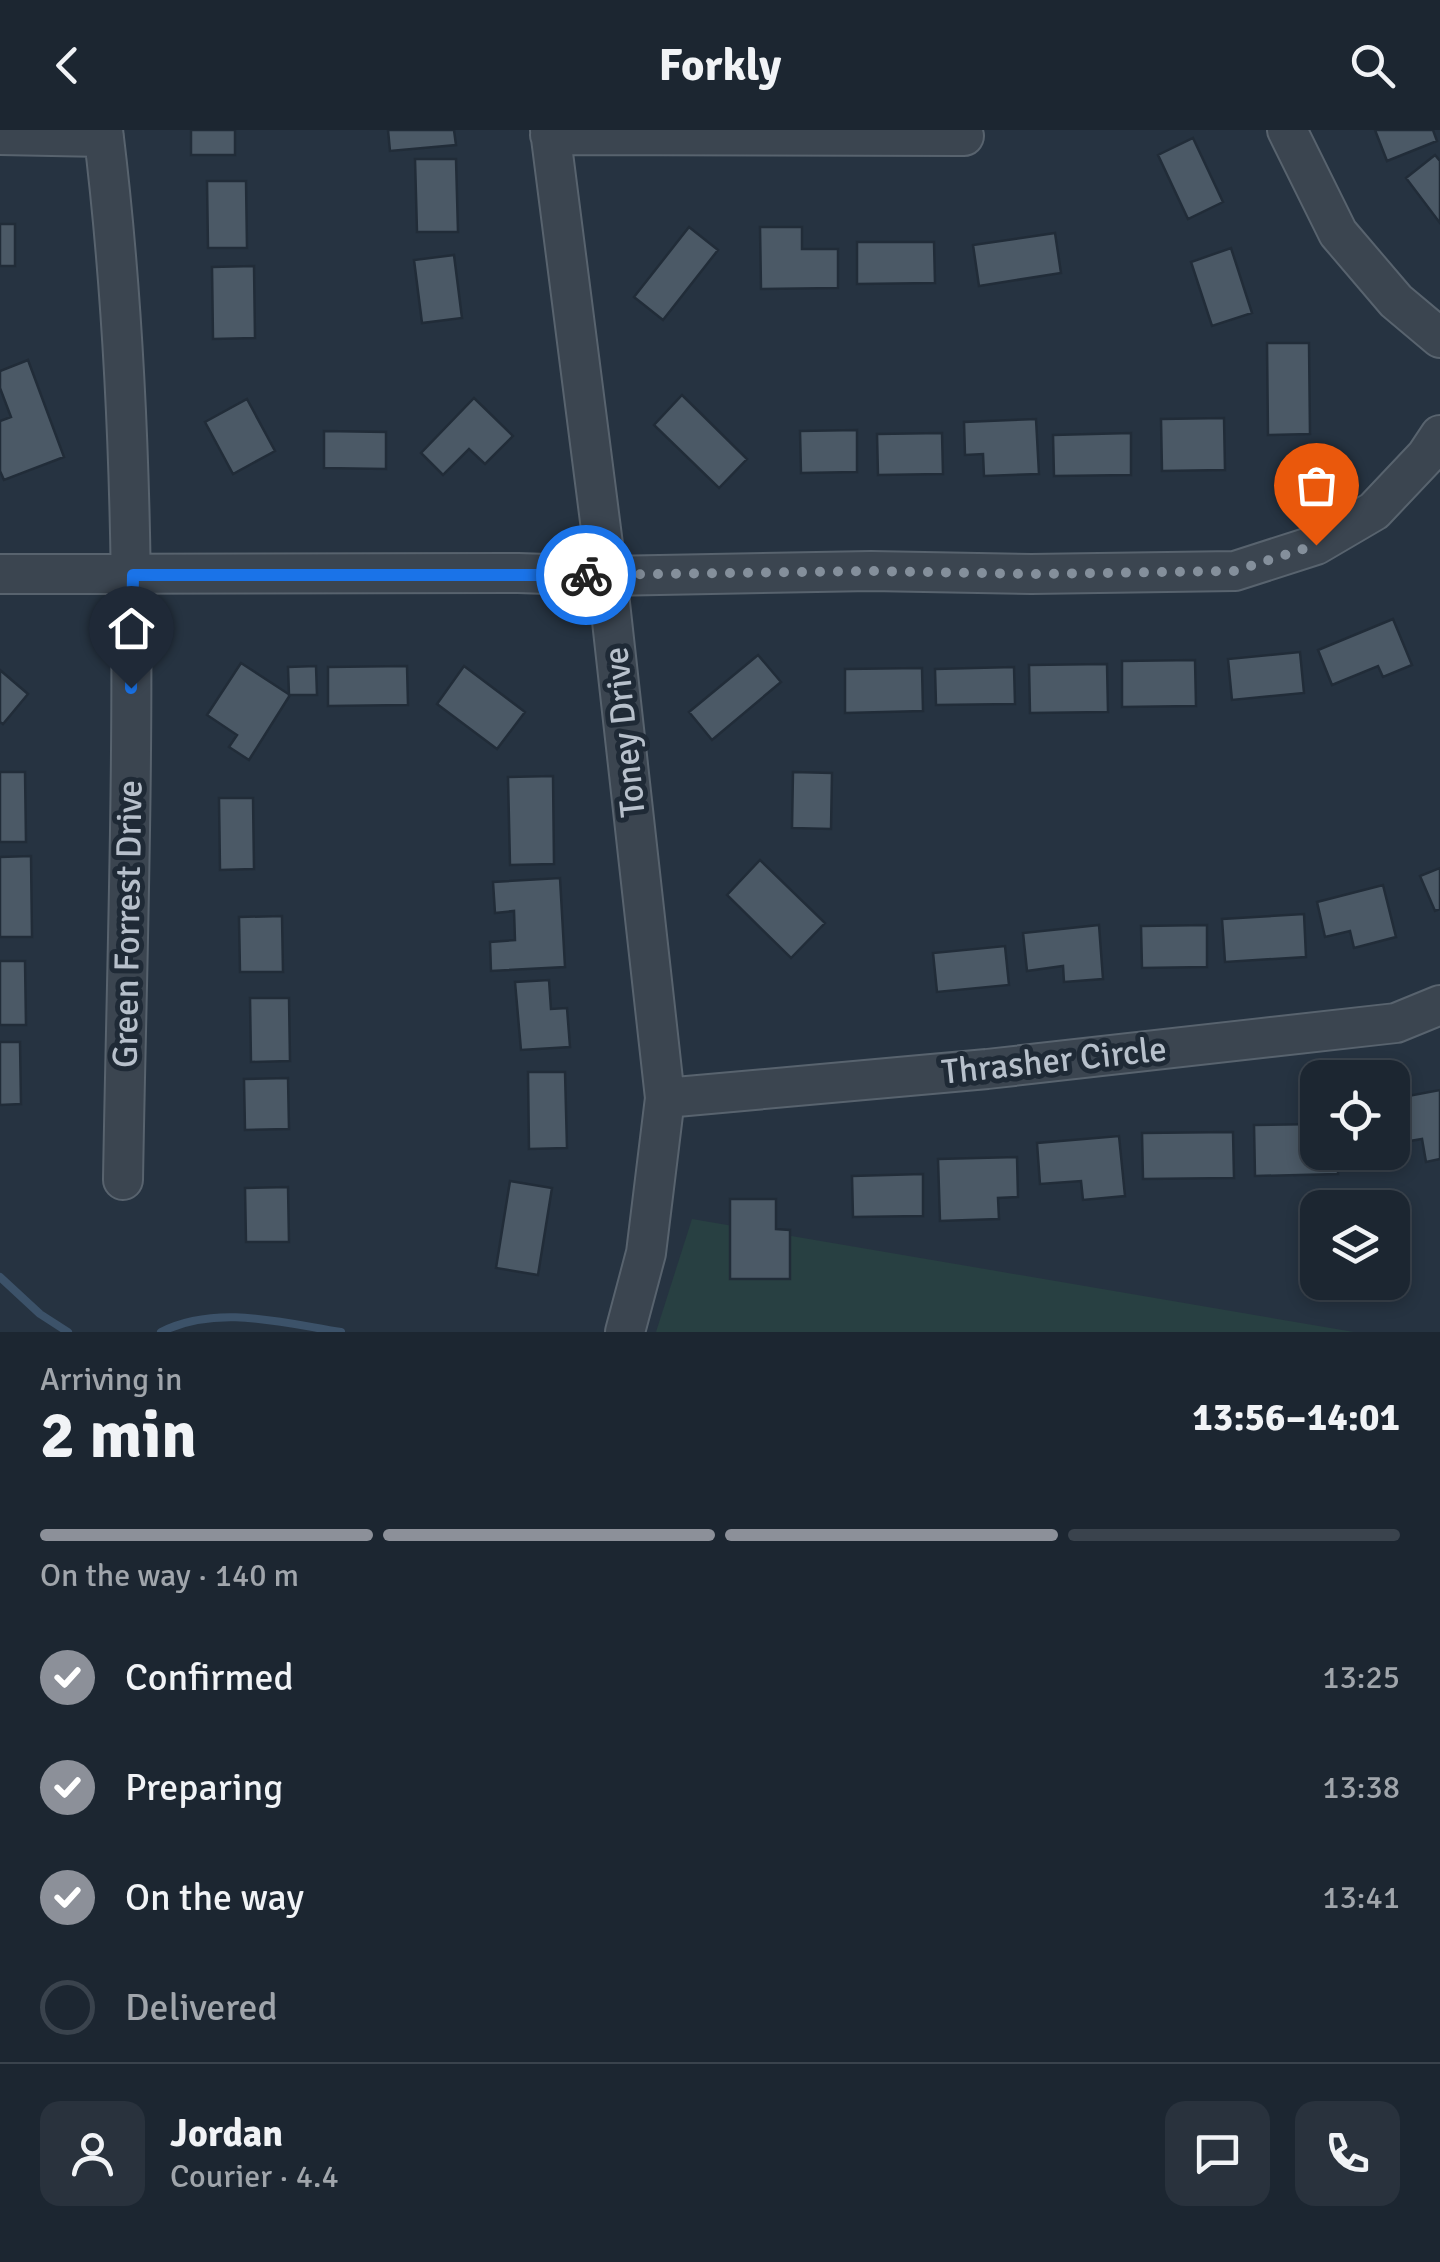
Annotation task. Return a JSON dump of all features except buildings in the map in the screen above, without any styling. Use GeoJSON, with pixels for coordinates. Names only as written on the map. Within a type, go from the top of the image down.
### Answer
{"type":"FeatureCollection","features":[{"type":"Feature","properties":{"kind":"street"},"geometry":{"type":"LineString","coordinates":[[1286,130],[1338,233],[1396,300],[1440,338]]}},
{"type":"Feature","properties":{"kind":"street"},"geometry":{"type":"LineString","coordinates":[[550,132],[964,136]]}},
{"type":"Feature","properties":{"kind":"street","name":"Toney Drive"},"geometry":{"type":"LineString","coordinates":[[550,132],[607,576],[665,1098],[646,1253],[625,1332]]}},
{"type":"Feature","properties":{"kind":"street"},"geometry":{"type":"LineString","coordinates":[[0,135],[104,134]]}},
{"type":"Feature","properties":{"kind":"street","name":"Green Forrest Drive"},"geometry":{"type":"LineString","coordinates":[[104,134],[118,262],[133,575],[123,1180]]}},
{"type":"Feature","properties":{"kind":"street"},"geometry":{"type":"LineString","coordinates":[[0,574],[607,576],[1235,571],[1316,545],[1374,511],[1440,436]]}},
{"type":"Feature","properties":{"kind":"street","name":"Thrasher Circle"},"geometry":{"type":"LineString","coordinates":[[665,1098],[987,1069],[1396,1023],[1440,1004]]}},
{"type":"Feature","properties":{"kind":"green space"},"geometry":{"type":"Polygon","coordinates":[[[692,1219],[1354,1332],[656,1332],[692,1219]]]}},
{"type":"Feature","properties":{"kind":"waterway"},"geometry":{"type":"LineString","coordinates":[[0,1277],[40,1314],[68,1332]]}},
{"type":"Feature","properties":{"kind":"waterway"},"geometry":{"type":"LineString","coordinates":[[161,1332],[182,1324],[227,1317],[341,1332]]}},
{"type":"Feature","properties":{"kind":"way so far"},"geometry":{"type":"LineString","coordinates":[[586,575],[1235,571],[1316,545]]}},
{"type":"Feature","properties":{"kind":"route"},"geometry":{"type":"LineString","coordinates":[[131,688],[133,575],[586,575]]}}]}
